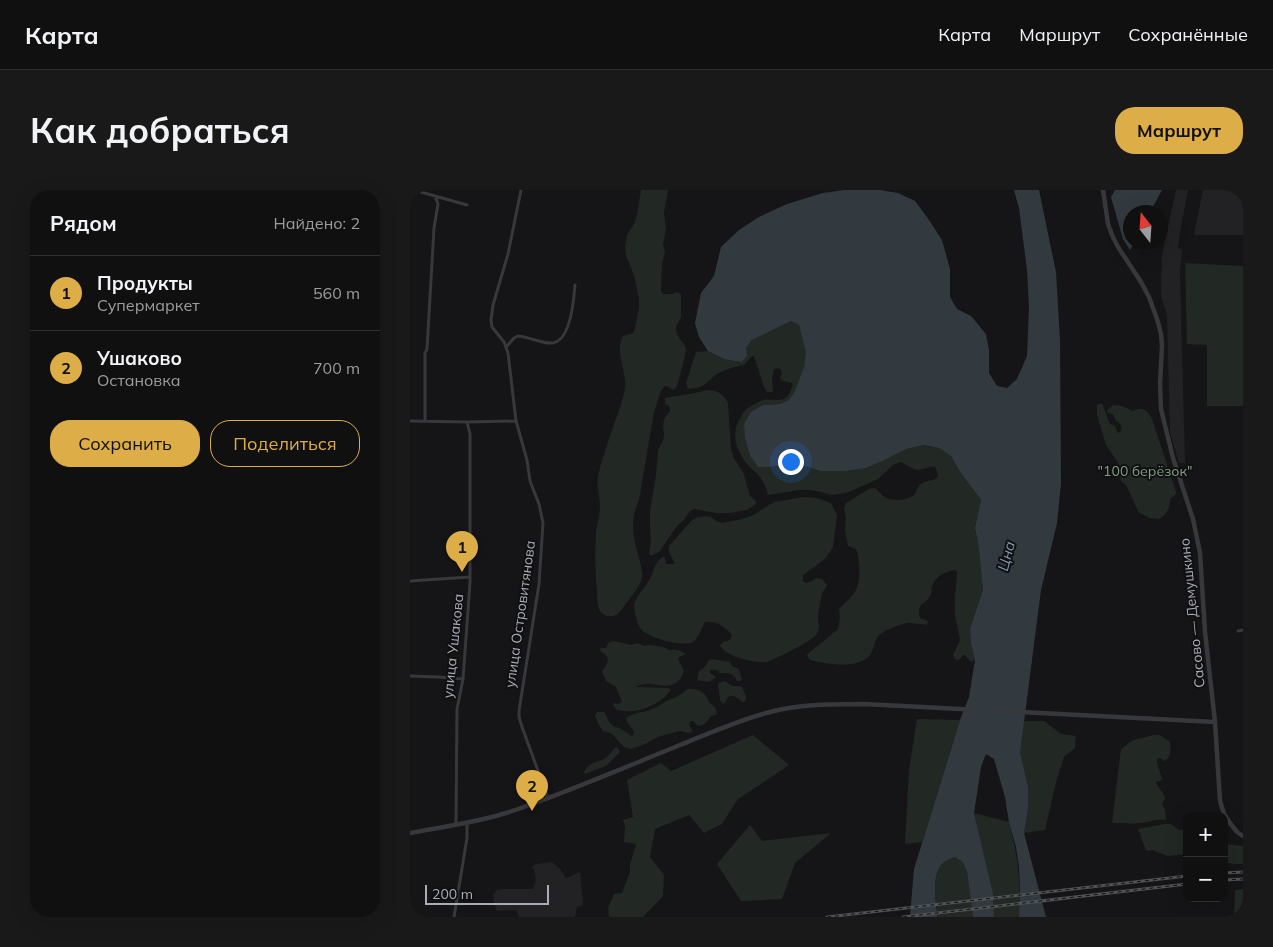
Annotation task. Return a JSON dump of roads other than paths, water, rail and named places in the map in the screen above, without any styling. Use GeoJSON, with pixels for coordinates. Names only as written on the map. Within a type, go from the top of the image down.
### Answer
{"type":"FeatureCollection","features":[{"type":"Feature","properties":{"kind":"street"},"geometry":{"type":"LineString","coordinates":[[414,190],[467,205]]}},
{"type":"Feature","properties":{"kind":"street","name":"улица Островитянова"},"geometry":{"type":"LineString","coordinates":[[521,190],[508,254],[493,305],[491,323],[494,331],[506,347],[516,421],[530,481],[541,511],[543,530],[539,584],[519,704],[519,717],[548,798]]}},
{"type":"Feature","properties":{"kind":"street","name":"Сасово — Демушкино"},"geometry":{"type":"LineString","coordinates":[[1103,190],[1108,224],[1112,235],[1149,297],[1161,334],[1161,409],[1173,458],[1197,536],[1200,553],[1220,801],[1230,823],[1243,836]]}},
{"type":"Feature","properties":{"kind":"street"},"geometry":{"type":"LineString","coordinates":[[425,420],[425,353],[427,349],[434,228],[438,204],[435,196]]}},
{"type":"Feature","properties":{"kind":"street"},"geometry":{"type":"LineString","coordinates":[[506,347],[518,336],[548,343],[556,342],[562,338],[568,326],[575,285]]}},
{"type":"Feature","properties":{"kind":"street"},"geometry":{"type":"LineString","coordinates":[[410,421],[516,421]]}},
{"type":"Feature","properties":{"kind":"street","name":"улица Ушакова"},"geometry":{"type":"LineString","coordinates":[[456,824],[457,709],[463,679],[470,578],[470,434],[467,422]]}},
{"type":"Feature","properties":{"kind":"street"},"geometry":{"type":"LineString","coordinates":[[410,581],[470,578]]}},
{"type":"Feature","properties":{"kind":"street"},"geometry":{"type":"LineString","coordinates":[[1238,631],[1243,630]]}},
{"type":"Feature","properties":{"kind":"street"},"geometry":{"type":"LineString","coordinates":[[410,676],[439,676],[463,679]]}},
{"type":"Feature","properties":{"kind":"street"},"geometry":{"type":"LineString","coordinates":[[410,833],[506,813],[718,730],[770,712],[802,706],[864,704],[1214,722]]}},
{"type":"Feature","properties":{"kind":"street"},"geometry":{"type":"LineString","coordinates":[[454,917],[467,838],[467,822]]}},
{"type":"Feature","properties":{"kind":"water","name":"Цна"},"geometry":{"type":"Polygon","coordinates":[[[844,190],[879,190],[898,193],[915,201],[942,240],[950,269],[950,297],[957,309],[971,316],[986,334],[989,350],[989,373],[997,386],[1007,388],[1017,379],[1027,356],[1029,307],[1027,270],[1019,208],[1014,190],[1039,190],[1056,272],[1060,340],[1061,483],[1057,523],[1041,590],[1020,753],[1028,787],[1028,809],[1024,833],[1046,917],[1019,917],[1020,889],[1016,847],[994,759],[986,754],[981,767],[974,813],[993,893],[994,917],[973,917],[967,872],[963,862],[955,857],[942,864],[937,874],[935,892],[937,917],[910,917],[914,869],[960,720],[969,697],[975,660],[970,629],[983,590],[975,528],[981,500],[960,472],[951,456],[939,448],[924,445],[906,449],[866,468],[846,471],[820,471],[788,463],[771,467],[758,467],[750,455],[745,438],[744,424],[751,412],[763,405],[780,404],[789,400],[795,391],[804,367],[806,352],[799,325],[791,321],[752,340],[746,348],[747,356],[742,362],[724,359],[708,351],[699,337],[695,323],[701,293],[714,276],[721,247],[739,230],[759,217],[787,204],[823,193],[844,190]]]}},
{"type":"Feature","properties":{"kind":"water"},"geometry":{"type":"Polygon","coordinates":[[[1115,190],[1162,190],[1154,205],[1123,205],[1123,239],[1111,197],[1115,190]]]}},
{"type":"Feature","properties":{"kind":"railway"},"geometry":{"type":"LineString","coordinates":[[1228,873],[1243,872]]}},
{"type":"Feature","properties":{"kind":"railway"},"geometry":{"type":"LineString","coordinates":[[827,917],[1183,876]]}},
{"type":"Feature","properties":{"kind":"railway"},"geometry":{"type":"LineString","coordinates":[[1228,880],[1243,879]]}},
{"type":"Feature","properties":{"kind":"railway"},"geometry":{"type":"LineString","coordinates":[[903,917],[1183,884]]}},
{"type":"Feature","properties":{"kind":"place","name":"Продукты"},"geometry":{"type":"Point","coordinates":[462,572]}},
{"type":"Feature","properties":{"kind":"place","name":"Ушаково"},"geometry":{"type":"Point","coordinates":[532,811]}},
{"type":"Feature","properties":{"kind":"park label","name":"\"100 берёзок\""},"geometry":{"type":"Point","coordinates":[1145,471]}}]}
